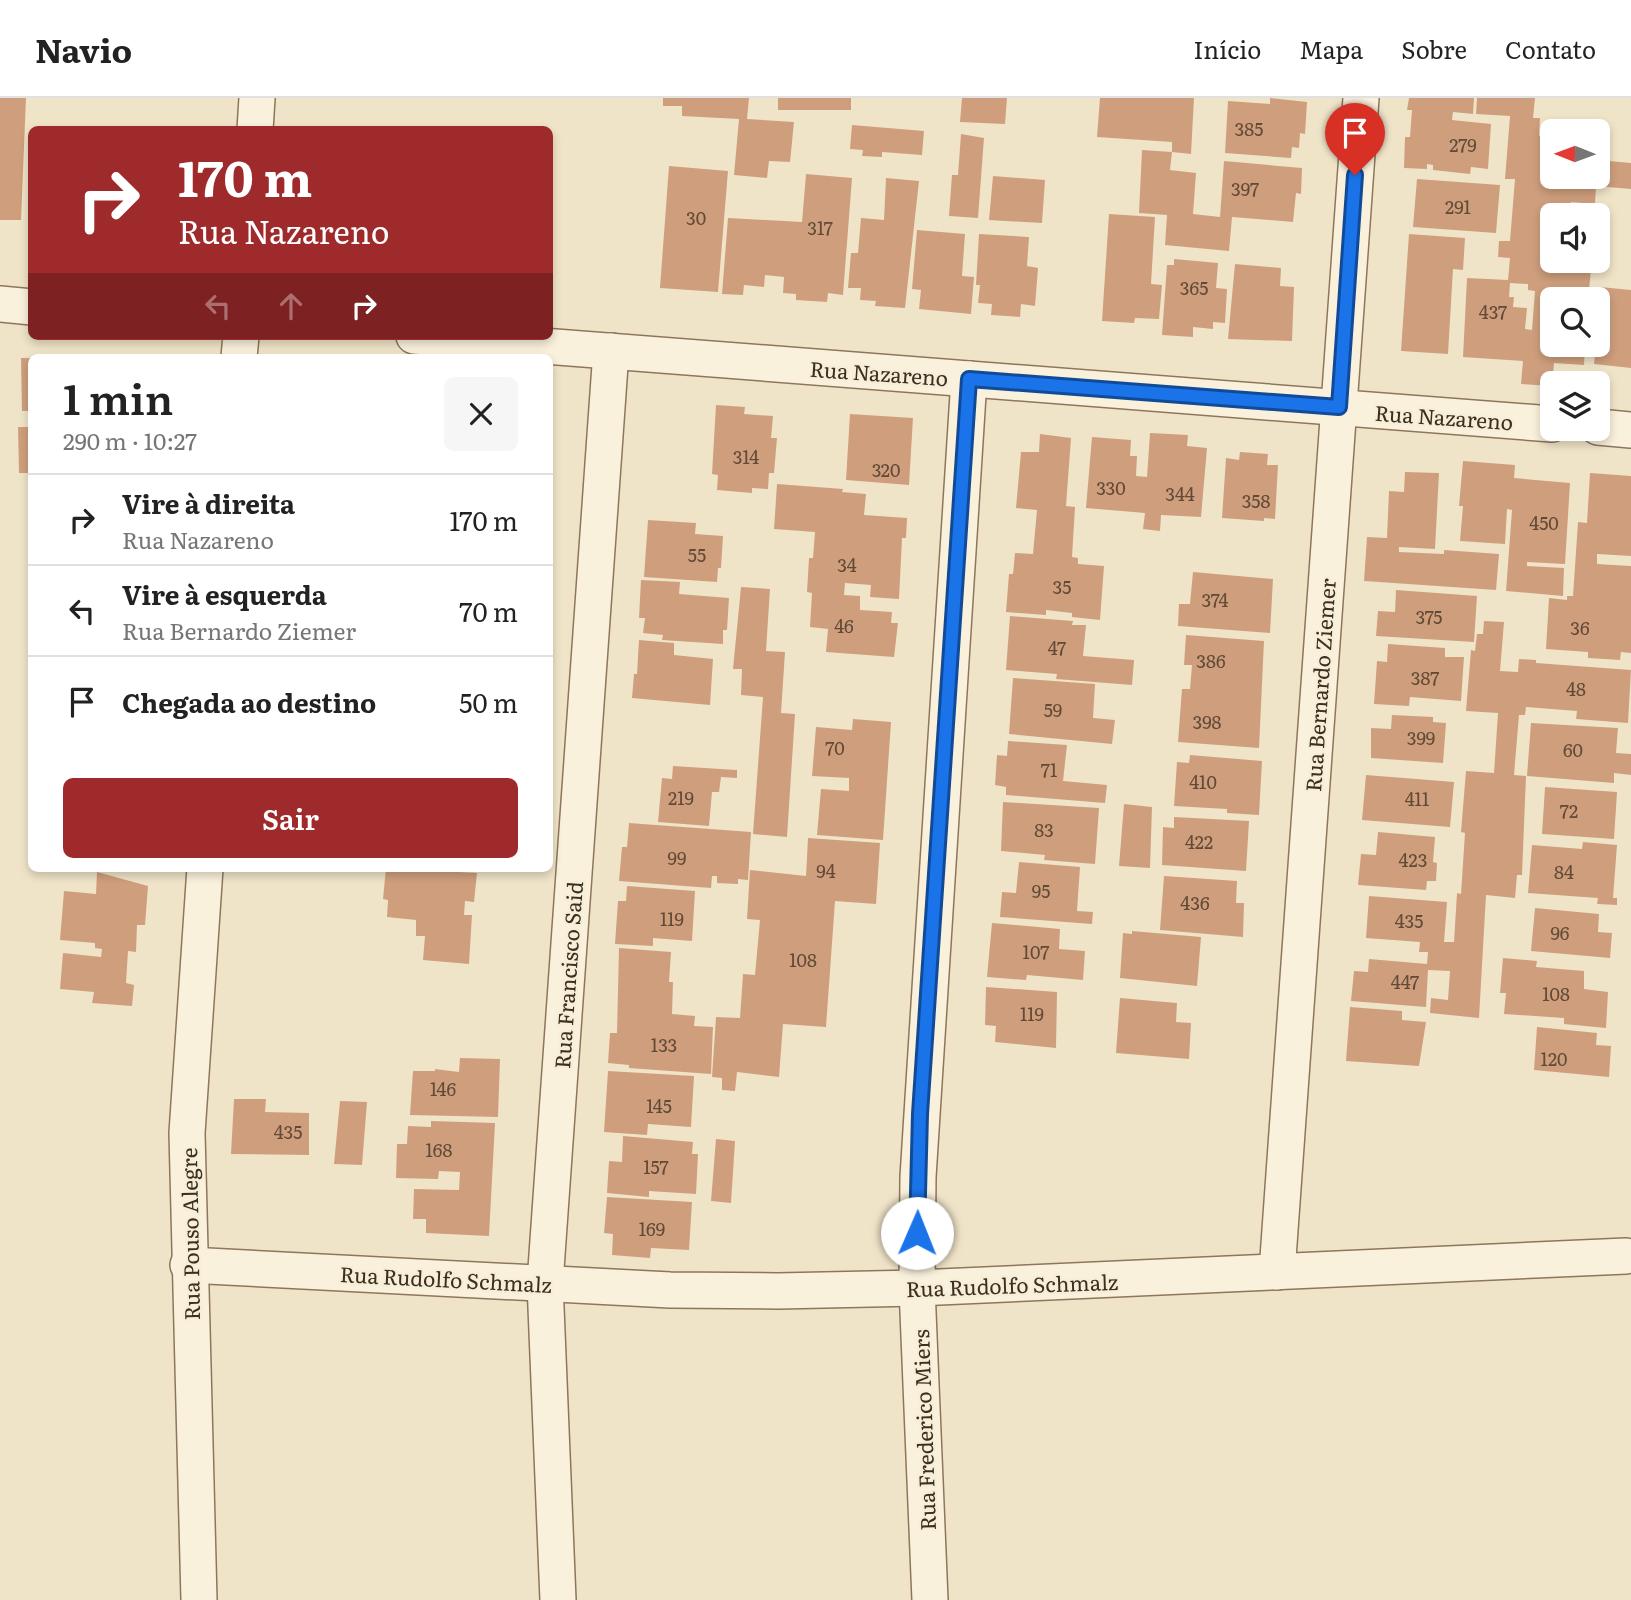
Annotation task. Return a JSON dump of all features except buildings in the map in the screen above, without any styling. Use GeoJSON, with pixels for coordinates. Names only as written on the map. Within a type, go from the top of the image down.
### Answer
{"type":"FeatureCollection","features":[{"type":"Feature","properties":{"kind":"street"},"geometry":{"type":"LineString","coordinates":[[255,126],[257,98]]}},
{"type":"Feature","properties":{"kind":"street","name":"Rua Bernardo Ziemer"},"geometry":{"type":"LineString","coordinates":[[1277,1272],[1361,98]]}},
{"type":"Feature","properties":{"kind":"street"},"geometry":{"type":"LineString","coordinates":[[0,304],[28,306]]}},
{"type":"Feature","properties":{"kind":"street","name":"Rua Nazareno"},"geometry":{"type":"LineString","coordinates":[[467,340],[1540,423]]}},
{"type":"Feature","properties":{"kind":"street","name":"Rua Francisco Said"},"geometry":{"type":"LineString","coordinates":[[558,1600],[545,1283],[611,351]]}},
{"type":"Feature","properties":{"kind":"street","name":"Rua Frederico Miers"},"geometry":{"type":"LineString","coordinates":[[930,1600],[917,1288],[920,1114],[969,379]]}},
{"type":"Feature","properties":{"kind":"street"},"geometry":{"type":"LineString","coordinates":[[1610,428],[1631,430]]}},
{"type":"Feature","properties":{"kind":"street","name":"Rua Pouso Alegre"},"geometry":{"type":"LineString","coordinates":[[200,1600],[188,1265],[187,1133],[205,872]]}},
{"type":"Feature","properties":{"kind":"street","name":"Rua Rudolfo Schmalz"},"geometry":{"type":"LineString","coordinates":[[188,1265],[751,1291],[917,1288],[1626,1256]]}},
{"type":"Feature","properties":{"kind":"route"},"geometry":{"type":"LineString","coordinates":[[917,1233],[920,1114],[969,379],[1339,407],[1355,175]]}}]}
